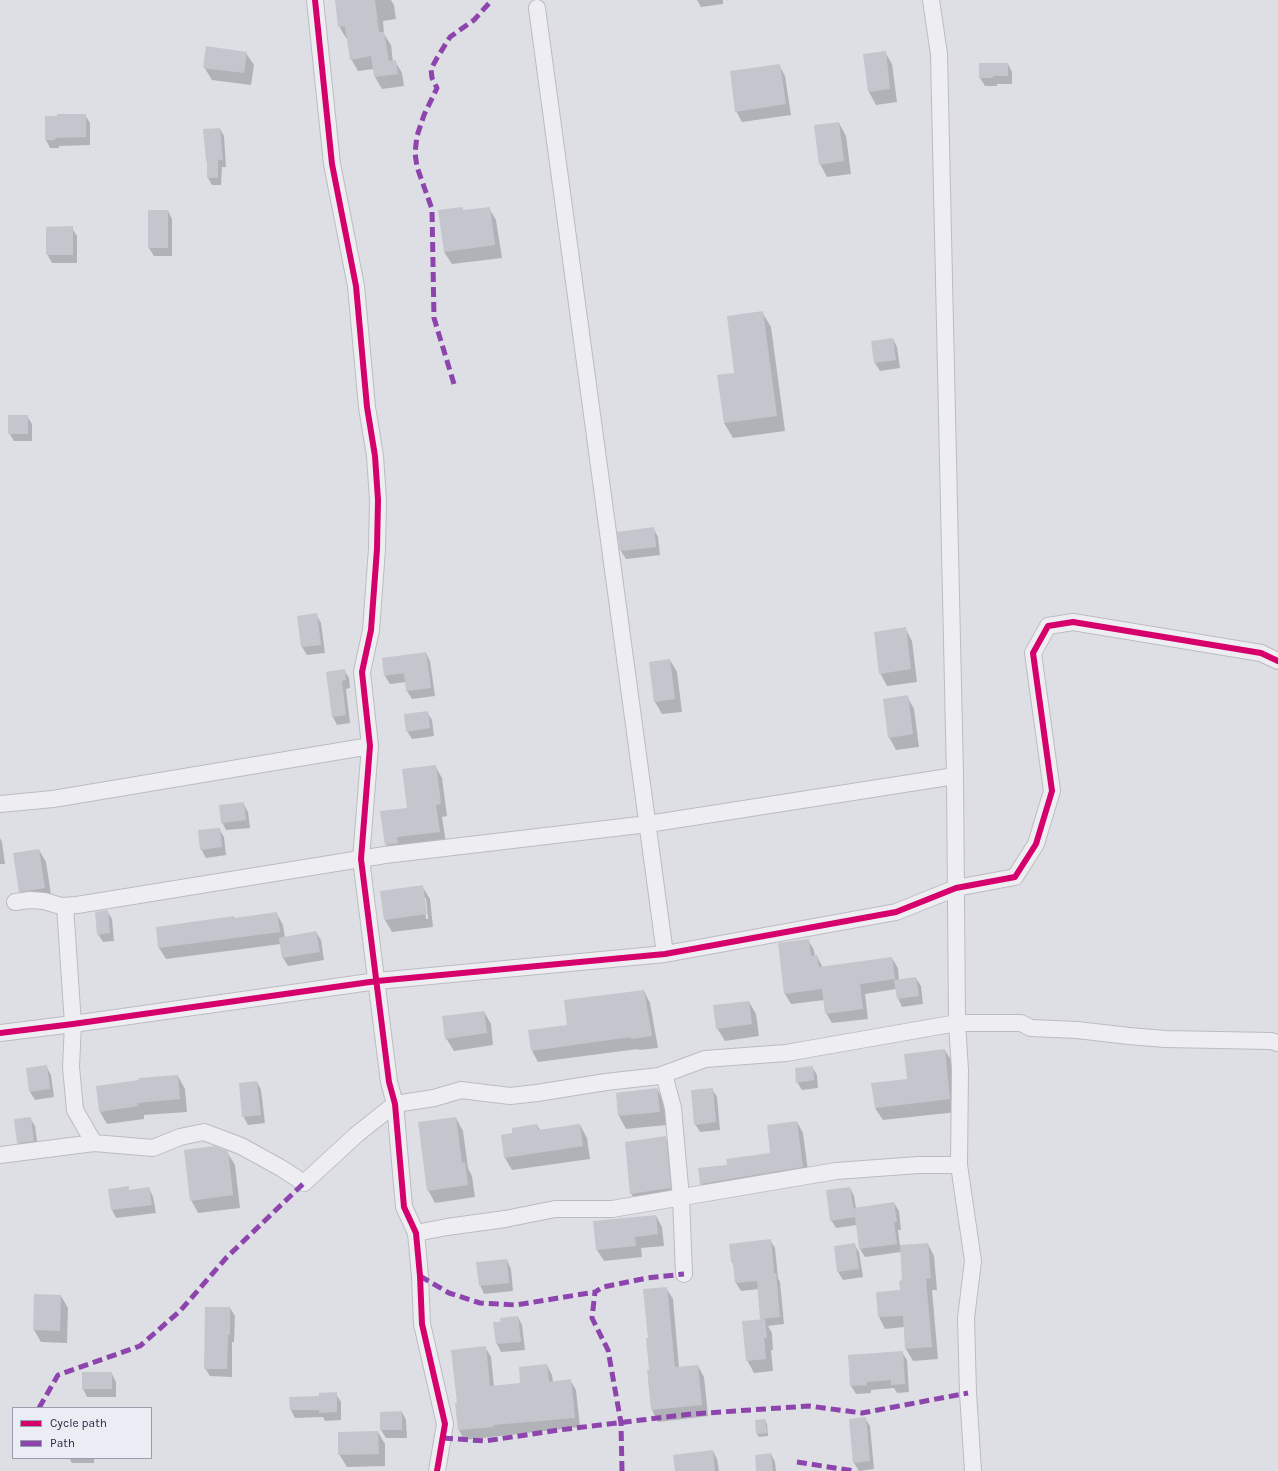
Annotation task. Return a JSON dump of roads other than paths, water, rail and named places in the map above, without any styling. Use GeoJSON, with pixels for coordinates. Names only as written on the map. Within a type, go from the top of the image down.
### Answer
{"type":"FeatureCollection","features":[{"type":"Feature","properties":{"kind":"street"},"geometry":{"type":"LineString","coordinates":[[315,0],[332,164],[356,286],[367,407],[376,464],[378,500],[377,549],[371,630],[362,672],[370,746],[361,859],[390,1082],[395,1104],[404,1207],[416,1233],[422,1324],[445,1424],[437,1471]]}},
{"type":"Feature","properties":{"kind":"street"},"geometry":{"type":"LineString","coordinates":[[931,0],[939,54],[955,776],[957,1023],[960,1070],[959,1165],[972,1261],[966,1318],[968,1393],[973,1471]]}},
{"type":"Feature","properties":{"kind":"street"},"geometry":{"type":"LineString","coordinates":[[537,8],[665,954]]}},
{"type":"Feature","properties":{"kind":"street"},"geometry":{"type":"LineString","coordinates":[[0,1033],[377,981],[665,954],[896,912],[956,888],[1015,877],[1036,844],[1052,791],[1033,652],[1048,626],[1073,622],[1261,653],[1278,662]]}},
{"type":"Feature","properties":{"kind":"street"},"geometry":{"type":"LineString","coordinates":[[0,804],[53,799],[370,746]]}},
{"type":"Feature","properties":{"kind":"street"},"geometry":{"type":"LineString","coordinates":[[15,902],[30,900],[44,901],[61,906],[77,905],[361,859],[648,824],[955,776]]}},
{"type":"Feature","properties":{"kind":"street"},"geometry":{"type":"LineString","coordinates":[[65,906],[73,1024],[71,1067],[75,1110],[94,1143]]}},
{"type":"Feature","properties":{"kind":"street"},"geometry":{"type":"LineString","coordinates":[[0,1155],[94,1143],[153,1148],[180,1137],[204,1132],[241,1146],[304,1183],[356,1135],[395,1104],[434,1098],[461,1090],[510,1096],[659,1076],[705,1059],[786,1053],[957,1023],[1021,1023],[1031,1028],[1077,1030],[1165,1039],[1271,1041],[1278,1043]]}},
{"type":"Feature","properties":{"kind":"street"},"geometry":{"type":"LineString","coordinates":[[664,1074],[673,1108],[681,1198],[684,1274]]}},
{"type":"Feature","properties":{"kind":"street"},"geometry":{"type":"LineString","coordinates":[[416,1233],[505,1219],[555,1209],[612,1209],[836,1171],[919,1165],[959,1165]]}}]}
